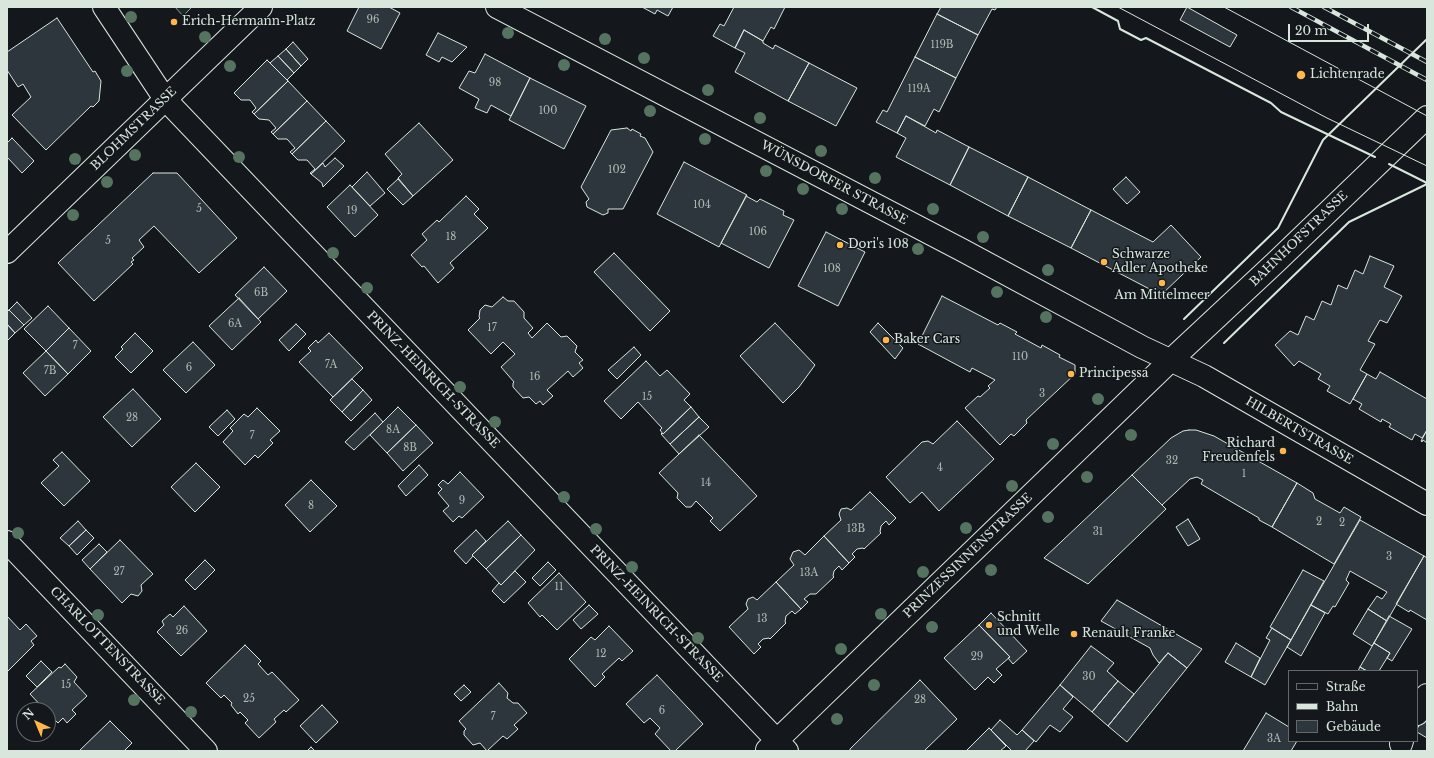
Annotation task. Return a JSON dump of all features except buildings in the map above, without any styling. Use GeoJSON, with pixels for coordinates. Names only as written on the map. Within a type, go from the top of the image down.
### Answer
{"type":"FeatureCollection","features":[{"type":"Feature","properties":{"kind":"street","name":"PRINZ-HEINRICH-STRASSE"},"geometry":{"type":"LineString","coordinates":[[104,7],[165,99],[777,748]]}},
{"type":"Feature","properties":{"kind":"street","name":"BLOHMSTRASSE"},"geometry":{"type":"LineString","coordinates":[[7,252],[261,7]]}},
{"type":"Feature","properties":{"kind":"street","name":"WÜNSDORFER STRASSE"},"geometry":{"type":"LineString","coordinates":[[497,7],[954,246],[1170,361]]}},
{"type":"Feature","properties":{"kind":"street","name":"BAHNHOFSTRASSE"},"geometry":{"type":"LineString","coordinates":[[1170,361],[1427,117]]}},
{"type":"Feature","properties":{"kind":"street","name":"HILBERTSTRASSE"},"geometry":{"type":"LineString","coordinates":[[1170,361],[1204,376],[1427,504]]}},
{"type":"Feature","properties":{"kind":"street","name":"PRINZESSINNENSTRASSE"},"geometry":{"type":"LineString","coordinates":[[777,748],[1170,361]]}},
{"type":"Feature","properties":{"kind":"street","name":"CHARLOTTENSTRASSE"},"geometry":{"type":"LineString","coordinates":[[7,542],[206,751]]}},
{"type":"Feature","properties":{"kind":"street"},"geometry":{"type":"LineString","coordinates":[[1418,712],[1427,695]]}},
{"type":"Feature","properties":{"kind":"green space"},"geometry":{"type":"Polygon","coordinates":[[[175,7],[192,7],[183,16],[175,7]]]}},
{"type":"Feature","properties":{"kind":"tram line"},"geometry":{"type":"LineString","coordinates":[[1118,7],[1327,118],[1427,166]]}},
{"type":"Feature","properties":{"kind":"tram line"},"geometry":{"type":"LineString","coordinates":[[1224,7],[1427,116]]}},
{"type":"Feature","properties":{"kind":"railway"},"geometry":{"type":"LineString","coordinates":[[1291,7],[1427,80]]}},
{"type":"Feature","properties":{"kind":"railway"},"geometry":{"type":"LineString","coordinates":[[1324,7],[1427,62]]}},
{"type":"Feature","properties":{"kind":"wall"},"geometry":{"type":"LineString","coordinates":[[1092,7],[1118,21],[1120,29],[1141,40],[1146,38],[1271,103],[1281,112],[1375,157]]}},
{"type":"Feature","properties":{"kind":"wall"},"geometry":{"type":"LineString","coordinates":[[1184,319],[1278,228],[1323,140],[1427,39]]}},
{"type":"Feature","properties":{"kind":"wall"},"geometry":{"type":"LineString","coordinates":[[1389,164],[1427,183]]}},
{"type":"Feature","properties":{"kind":"wall"},"geometry":{"type":"LineString","coordinates":[[1224,343],[1349,222],[1427,184]]}},
{"type":"Feature","properties":{"kind":"place","name":"Erich-Hermann-Platz"},"geometry":{"type":"Point","coordinates":[174,22]}},
{"type":"Feature","properties":{"kind":"place","name":"Lichtenrade"},"geometry":{"type":"Point","coordinates":[1301,75]}},
{"type":"Feature","properties":{"kind":"place","name":"Dori's 108"},"geometry":{"type":"Point","coordinates":[840,245]}},
{"type":"Feature","properties":{"kind":"place","name":"Schwarze Adler Apotheke"},"geometry":{"type":"Point","coordinates":[1104,262]}},
{"type":"Feature","properties":{"kind":"place","name":"Am Mittelmeer"},"geometry":{"type":"Point","coordinates":[1162,283]}},
{"type":"Feature","properties":{"kind":"place","name":"Baker Cars"},"geometry":{"type":"Point","coordinates":[886,340]}},
{"type":"Feature","properties":{"kind":"place","name":"Principessa"},"geometry":{"type":"Point","coordinates":[1071,374]}},
{"type":"Feature","properties":{"kind":"place","name":"Richard Freudenfels"},"geometry":{"type":"Point","coordinates":[1283,451]}},
{"type":"Feature","properties":{"kind":"place","name":"Schnitt und Welle"},"geometry":{"type":"Point","coordinates":[989,625]}},
{"type":"Feature","properties":{"kind":"place","name":"Renault Franke"},"geometry":{"type":"Point","coordinates":[1074,634]}}]}
